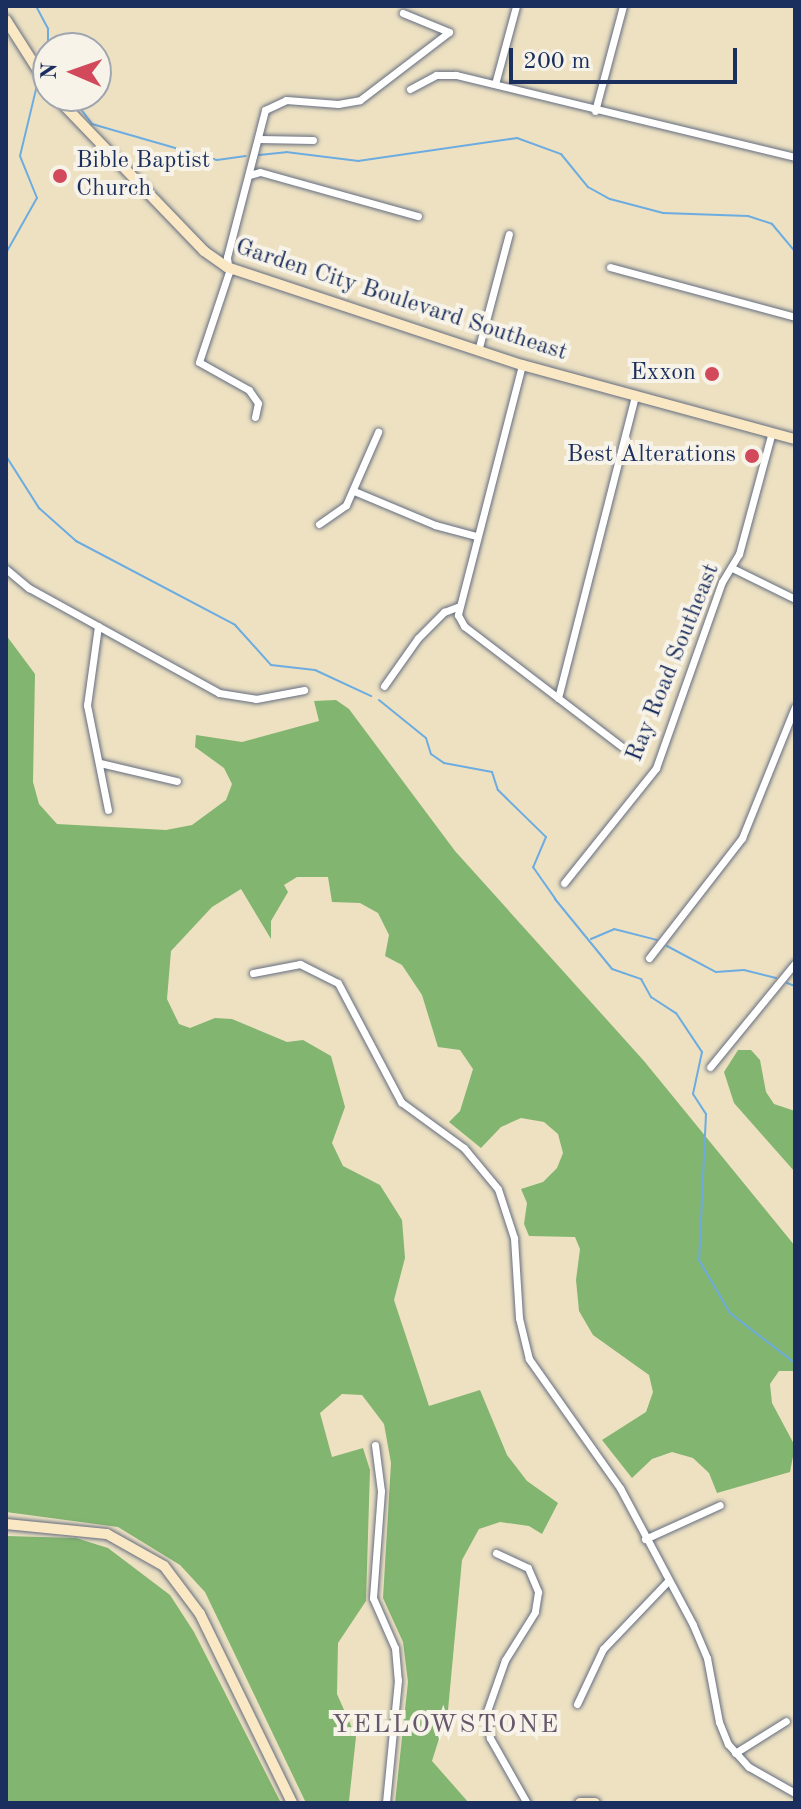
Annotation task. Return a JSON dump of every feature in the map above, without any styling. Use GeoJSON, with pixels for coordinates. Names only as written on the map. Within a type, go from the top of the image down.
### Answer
{"type":"FeatureCollection","features":[{"type":"Feature","properties":{"kind":"street"},"geometry":{"type":"LineString","coordinates":[[495,84],[516,6]]}},
{"type":"Feature","properties":{"kind":"street"},"geometry":{"type":"LineString","coordinates":[[595,111],[623,6]]}},
{"type":"Feature","properties":{"kind":"street"},"geometry":{"type":"LineString","coordinates":[[255,417],[258,403],[249,390],[199,362],[227,267],[265,110],[273,103],[360,100],[449,32],[403,13]]}},
{"type":"Feature","properties":{"kind":"street"},"geometry":{"type":"LineString","coordinates":[[7,22],[32,61]]}},
{"type":"Feature","properties":{"kind":"street"},"geometry":{"type":"LineString","coordinates":[[410,89],[446,74],[795,157]]}},
{"type":"Feature","properties":{"kind":"street","name":"Garden City Boulevard Southeast"},"geometry":{"type":"LineString","coordinates":[[70,112],[204,251],[227,267],[522,365],[772,432],[794,435]]}},
{"type":"Feature","properties":{"kind":"street"},"geometry":{"type":"LineString","coordinates":[[259,139],[313,140]]}},
{"type":"Feature","properties":{"kind":"street"},"geometry":{"type":"LineString","coordinates":[[249,175],[260,172],[418,216]]}},
{"type":"Feature","properties":{"kind":"street"},"geometry":{"type":"LineString","coordinates":[[478,351],[509,234]]}},
{"type":"Feature","properties":{"kind":"street"},"geometry":{"type":"LineString","coordinates":[[610,267],[795,317]]}},
{"type":"Feature","properties":{"kind":"street"},"geometry":{"type":"LineString","coordinates":[[522,365],[457,607],[464,626],[621,746]]}},
{"type":"Feature","properties":{"kind":"street"},"geometry":{"type":"LineString","coordinates":[[558,698],[635,396]]}},
{"type":"Feature","properties":{"kind":"street"},"geometry":{"type":"LineString","coordinates":[[319,524],[339,513],[354,491],[378,432]]}},
{"type":"Feature","properties":{"kind":"street","name":"Ray Road Southeast"},"geometry":{"type":"LineString","coordinates":[[564,883],[656,768],[722,582],[732,568],[772,432]]}},
{"type":"Feature","properties":{"kind":"street"},"geometry":{"type":"LineString","coordinates":[[354,491],[435,525],[476,536]]}},
{"type":"Feature","properties":{"kind":"street"},"geometry":{"type":"LineString","coordinates":[[732,568],[795,599]]}},
{"type":"Feature","properties":{"kind":"street"},"geometry":{"type":"LineString","coordinates":[[6,569],[98,626],[231,697],[256,699],[304,690]]}},
{"type":"Feature","properties":{"kind":"street"},"geometry":{"type":"LineString","coordinates":[[384,686],[418,638],[444,612],[457,607]]}},
{"type":"Feature","properties":{"kind":"street"},"geometry":{"type":"LineString","coordinates":[[98,626],[87,696],[108,810]]}},
{"type":"Feature","properties":{"kind":"street"},"geometry":{"type":"LineString","coordinates":[[649,958],[742,838],[795,707]]}},
{"type":"Feature","properties":{"kind":"street"},"geometry":{"type":"LineString","coordinates":[[100,763],[177,781]]}},
{"type":"Feature","properties":{"kind":"street"},"geometry":{"type":"LineString","coordinates":[[710,1067],[795,963]]}},
{"type":"Feature","properties":{"kind":"street"},"geometry":{"type":"LineString","coordinates":[[253,973],[300,964],[338,983],[401,1102],[464,1148],[487,1173],[514,1238],[519,1318],[529,1359],[620,1488],[667,1582],[701,1641],[719,1722],[735,1753],[761,1776],[795,1793]]}},
{"type":"Feature","properties":{"kind":"street"},"geometry":{"type":"LineString","coordinates":[[375,1445],[381,1491],[373,1598],[395,1648],[398,1680],[386,1803]]}},
{"type":"Feature","properties":{"kind":"street"},"geometry":{"type":"LineString","coordinates":[[645,1539],[720,1505]]}},
{"type":"Feature","properties":{"kind":"street"},"geometry":{"type":"LineString","coordinates":[[6,1524],[97,1531],[139,1547],[164,1566],[200,1614],[292,1803]]}},
{"type":"Feature","properties":{"kind":"street"},"geometry":{"type":"LineString","coordinates":[[496,1553],[528,1568],[538,1592],[535,1612],[505,1660],[487,1711],[490,1738],[527,1803]]}},
{"type":"Feature","properties":{"kind":"street"},"geometry":{"type":"LineString","coordinates":[[577,1704],[603,1649],[667,1582]]}},
{"type":"Feature","properties":{"kind":"street"},"geometry":{"type":"LineString","coordinates":[[735,1753],[786,1721]]}},
{"type":"Feature","properties":{"kind":"street"},"geometry":{"type":"LineString","coordinates":[[580,1803],[595,1803]]}},
{"type":"Feature","properties":{"kind":"green space"},"geometry":{"type":"Polygon","coordinates":[[[6,635],[35,674],[33,782],[39,804],[57,824],[166,830],[192,825],[226,800],[232,784],[224,768],[195,747],[196,735],[242,742],[319,721],[314,701],[336,700],[349,709],[455,851],[644,1061],[795,1246],[795,1371],[779,1371],[770,1384],[772,1403],[795,1446],[790,1472],[717,1493],[709,1473],[693,1458],[672,1452],[652,1459],[632,1478],[602,1440],[646,1412],[653,1392],[649,1375],[593,1335],[579,1311],[576,1280],[580,1249],[575,1237],[529,1236],[524,1224],[527,1203],[521,1189],[543,1182],[557,1168],[563,1153],[558,1134],[544,1122],[521,1118],[501,1127],[481,1148],[449,1122],[460,1111],[473,1069],[460,1050],[438,1047],[422,995],[402,965],[385,956],[389,935],[378,913],[360,903],[332,902],[328,877],[297,877],[284,885],[288,892],[271,921],[271,939],[241,889],[212,907],[171,951],[167,999],[179,1024],[190,1028],[215,1018],[232,1019],[287,1042],[303,1040],[331,1056],[345,1107],[332,1143],[343,1166],[380,1185],[402,1220],[405,1258],[394,1300],[429,1406],[480,1390],[507,1455],[527,1481],[558,1503],[542,1534],[529,1526],[500,1522],[479,1529],[462,1560],[448,1710],[432,1761],[469,1803],[395,1803],[408,1682],[403,1642],[383,1598],[391,1463],[384,1424],[362,1395],[342,1394],[320,1413],[332,1457],[363,1448],[370,1470],[366,1601],[338,1643],[337,1694],[356,1737],[349,1801],[360,1803],[306,1803],[205,1592],[180,1565],[118,1527],[6,1512],[6,635]]]}},
{"type":"Feature","properties":{"kind":"green space"},"geometry":{"type":"Polygon","coordinates":[[[738,1050],[751,1050],[760,1060],[766,1092],[774,1104],[795,1111],[795,1172],[734,1103],[724,1072],[738,1050]]]}},
{"type":"Feature","properties":{"kind":"green space"},"geometry":{"type":"Polygon","coordinates":[[[6,1536],[76,1538],[108,1548],[170,1595],[194,1632],[281,1803],[6,1803],[6,1536]]]}},
{"type":"Feature","properties":{"kind":"waterway"},"geometry":{"type":"LineString","coordinates":[[36,6],[48,32]]}},
{"type":"Feature","properties":{"kind":"waterway"},"geometry":{"type":"LineString","coordinates":[[6,253],[37,198],[20,156],[32,106]]}},
{"type":"Feature","properties":{"kind":"waterway"},"geometry":{"type":"LineString","coordinates":[[83,112],[92,124],[217,160],[246,156]]}},
{"type":"Feature","properties":{"kind":"waterway"},"geometry":{"type":"LineString","coordinates":[[259,155],[286,152],[358,161],[517,138],[561,154],[588,187],[610,199],[663,213],[748,216],[772,224],[795,251]]}},
{"type":"Feature","properties":{"kind":"waterway"},"geometry":{"type":"LineString","coordinates":[[6,456],[39,508],[76,541],[235,625],[271,665],[315,670],[371,696]]}},
{"type":"Feature","properties":{"kind":"waterway"},"geometry":{"type":"LineString","coordinates":[[379,700],[426,738],[431,754],[444,763],[492,772],[498,790],[546,837],[533,867],[555,899],[612,969],[641,979],[651,997],[676,1013],[702,1052],[693,1094],[706,1114],[699,1260],[730,1313],[795,1363]]}},
{"type":"Feature","properties":{"kind":"waterway"},"geometry":{"type":"LineString","coordinates":[[591,939],[614,929],[657,940]]}},
{"type":"Feature","properties":{"kind":"waterway"},"geometry":{"type":"LineString","coordinates":[[667,946],[716,972],[744,970],[776,978]]}},
{"type":"Feature","properties":{"kind":"waterway"},"geometry":{"type":"LineString","coordinates":[[787,983],[795,986]]}},
{"type":"Feature","properties":{"kind":"place","name":"Bible Baptist Church"},"geometry":{"type":"Point","coordinates":[60,176]}},
{"type":"Feature","properties":{"kind":"place","name":"Exxon"},"geometry":{"type":"Point","coordinates":[712,374]}},
{"type":"Feature","properties":{"kind":"place","name":"Best Alterations"},"geometry":{"type":"Point","coordinates":[752,456]}},
{"type":"Feature","properties":{"kind":"district","name":"YELLOWSTONE"},"geometry":{"type":"Point","coordinates":[446,1726]}}]}
